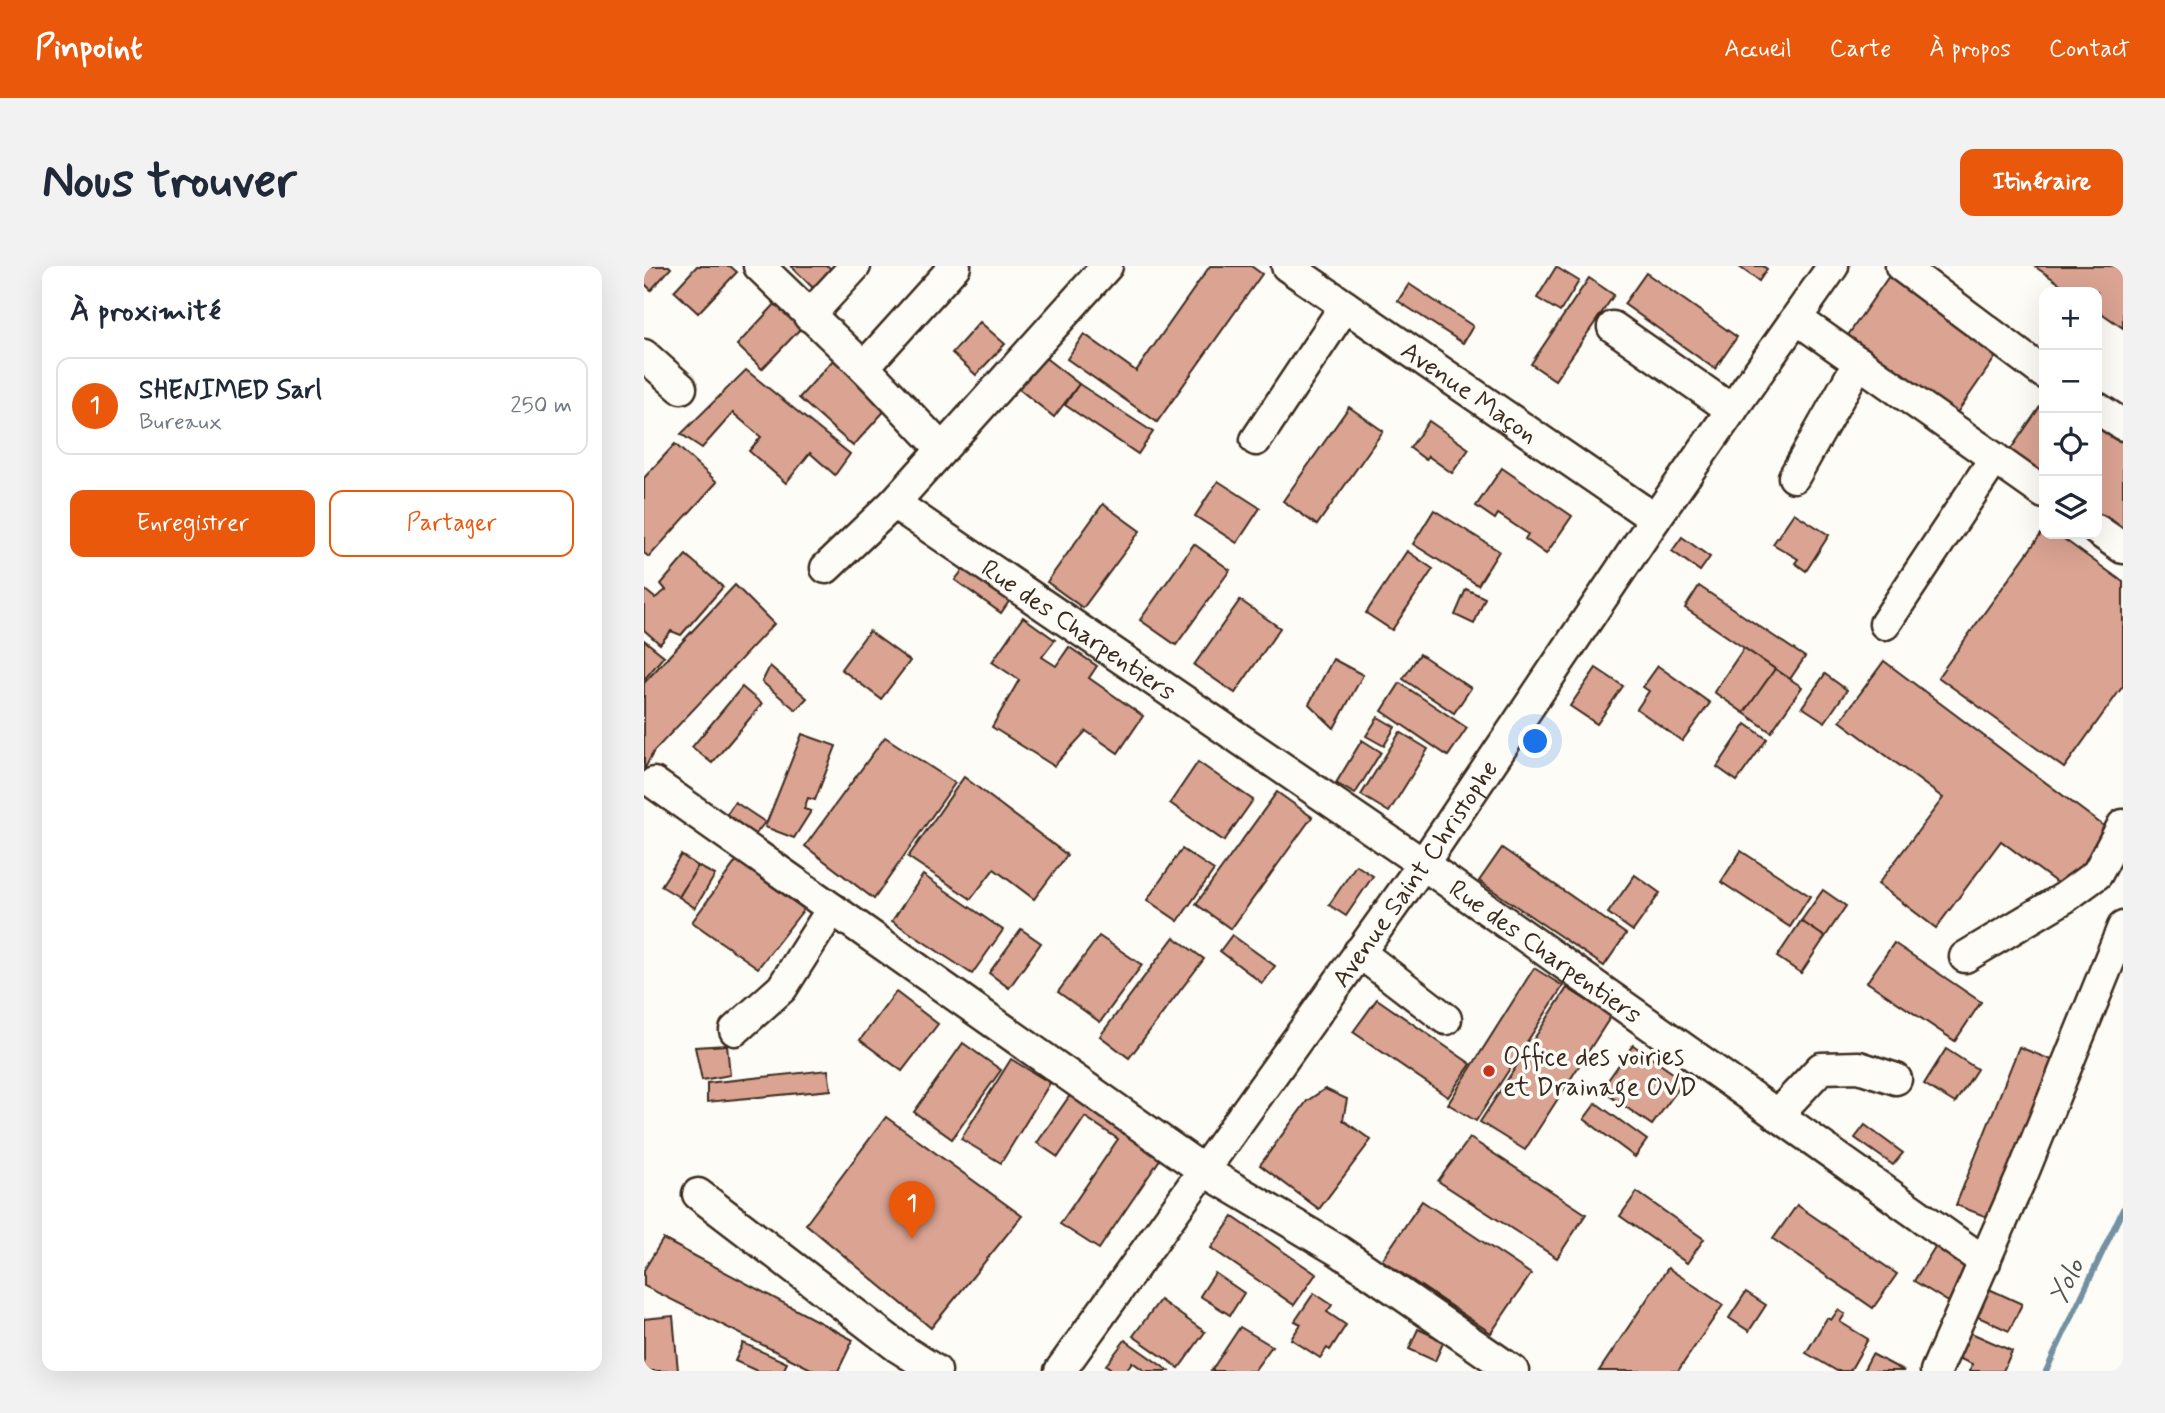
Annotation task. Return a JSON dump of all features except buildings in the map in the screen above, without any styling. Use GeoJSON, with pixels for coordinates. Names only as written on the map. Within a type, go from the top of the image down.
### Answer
{"type":"FeatureCollection","features":[{"type":"Feature","properties":{"kind":"street"},"geometry":{"type":"LineString","coordinates":[[759,266],[864,367],[941,448]]}},
{"type":"Feature","properties":{"kind":"street"},"geometry":{"type":"LineString","coordinates":[[809,316],[855,266]]}},
{"type":"Feature","properties":{"kind":"street"},"geometry":{"type":"LineString","coordinates":[[864,367],[955,266]]}},
{"type":"Feature","properties":{"kind":"street"},"geometry":{"type":"LineString","coordinates":[[826,568],[894,503],[1107,266]]}},
{"type":"Feature","properties":{"kind":"street","name":"Avenue Saint Christophe"},"geometry":{"type":"LineString","coordinates":[[1060,1371],[1423,864],[1655,519],[1833,266]]}},
{"type":"Feature","properties":{"kind":"street"},"geometry":{"type":"LineString","coordinates":[[1901,266],[2039,369]]}},
{"type":"Feature","properties":{"kind":"street","name":"Avenue Maçon"},"geometry":{"type":"LineString","coordinates":[[1306,271],[1345,306],[1655,519]]}},
{"type":"Feature","properties":{"kind":"street"},"geometry":{"type":"LineString","coordinates":[[1256,440],[1345,306]]}},
{"type":"Feature","properties":{"kind":"street"},"geometry":{"type":"LineString","coordinates":[[1797,319],[2039,489]]}},
{"type":"Feature","properties":{"kind":"street"},"geometry":{"type":"LineString","coordinates":[[1613,327],[1732,411]]}},
{"type":"Feature","properties":{"kind":"street"},"geometry":{"type":"LineString","coordinates":[[644,355],[681,388]]}},
{"type":"Feature","properties":{"kind":"street"},"geometry":{"type":"LineString","coordinates":[[1794,477],[1859,362]]}},
{"type":"Feature","properties":{"kind":"street"},"geometry":{"type":"LineString","coordinates":[[2102,411],[2123,425]]}},
{"type":"Feature","properties":{"kind":"street"},"geometry":{"type":"LineString","coordinates":[[1885,624],[1995,458]]}},
{"type":"Feature","properties":{"kind":"street","name":"Rue des Charpentiers"},"geometry":{"type":"LineString","coordinates":[[894,503],[1423,864],[1985,1262]]}},
{"type":"Feature","properties":{"kind":"street"},"geometry":{"type":"LineString","coordinates":[[2102,533],[2123,548]]}},
{"type":"Feature","properties":{"kind":"street"},"geometry":{"type":"LineString","coordinates":[[654,783],[1203,1170],[1339,1251],[1513,1371]]}},
{"type":"Feature","properties":{"kind":"street"},"geometry":{"type":"LineString","coordinates":[[1965,957],[2064,898],[2097,874],[2123,825]]}},
{"type":"Feature","properties":{"kind":"street"},"geometry":{"type":"LineString","coordinates":[[735,1030],[782,988],[832,909]]}},
{"type":"Feature","properties":{"kind":"street"},"geometry":{"type":"LineString","coordinates":[[1936,1371],[1985,1262],[2123,927]]}},
{"type":"Feature","properties":{"kind":"street"},"geometry":{"type":"LineString","coordinates":[[1359,952],[1446,1018]]}},
{"type":"Feature","properties":{"kind":"street"},"geometry":{"type":"LineString","coordinates":[[1777,1115],[1821,1068],[1860,1067],[1896,1079]]}},
{"type":"Feature","properties":{"kind":"street"},"geometry":{"type":"LineString","coordinates":[[698,1194],[898,1346],[936,1371]]}},
{"type":"Feature","properties":{"kind":"waterway","name":"Yolo"},"geometry":{"type":"LineString","coordinates":[[2046,1371],[2123,1209]]}},
{"type":"Feature","properties":{"kind":"place","name":"Office des voiries et Drainage OVD"},"geometry":{"type":"Point","coordinates":[1489,1071]}},
{"type":"Feature","properties":{"kind":"place","name":"SHENIMED Sarl"},"geometry":{"type":"Point","coordinates":[912,1239]}}]}
